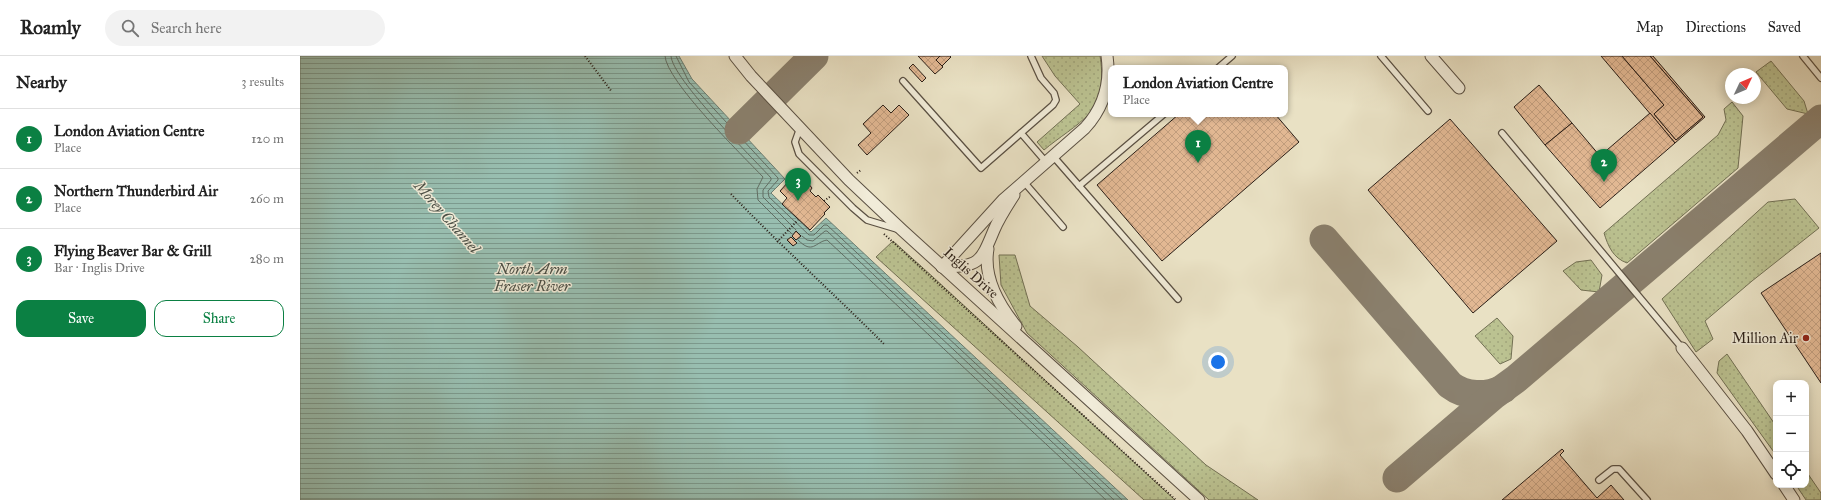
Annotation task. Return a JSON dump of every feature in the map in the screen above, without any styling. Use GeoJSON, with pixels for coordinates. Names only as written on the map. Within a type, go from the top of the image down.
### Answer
{"type":"FeatureCollection","features":[{"type":"Feature","properties":{"kind":"street","name":"Inglis Drive"},"geometry":{"type":"LineString","coordinates":[[735,56],[751,76],[849,180],[942,267],[1199,500]]}},
{"type":"Feature","properties":{"kind":"street"},"geometry":{"type":"LineString","coordinates":[[942,267],[1003,200],[1085,128],[1098,111],[1106,91],[1108,69],[1107,56]]}},
{"type":"Feature","properties":{"kind":"street"},"geometry":{"type":"LineString","coordinates":[[1431,56],[1459,88]]}},
{"type":"Feature","properties":{"kind":"street"},"geometry":{"type":"LineString","coordinates":[[942,267],[972,264],[983,256],[999,220],[1023,183]]}},
{"type":"Feature","properties":{"kind":"street"},"geometry":{"type":"LineString","coordinates":[[990,242],[987,260],[992,288],[1010,319],[1032,347]]}},
{"type":"Feature","properties":{"kind":"street"},"geometry":{"type":"LineString","coordinates":[[1682,348],[1747,431],[1773,470]]}},
{"type":"Feature","properties":{"kind":"street"},"geometry":{"type":"LineString","coordinates":[[1786,488],[1794,500]]}},
{"type":"Feature","properties":{"kind":"lane"},"geometry":{"type":"LineString","coordinates":[[903,82],[981,168],[1053,105],[1056,100],[1054,93],[1041,78],[1031,56]]}},
{"type":"Feature","properties":{"kind":"lane"},"geometry":{"type":"LineString","coordinates":[[1222,65],[1232,56]]}},
{"type":"Feature","properties":{"kind":"lane"},"geometry":{"type":"LineString","coordinates":[[1381,56],[1428,112]]}},
{"type":"Feature","properties":{"kind":"lane"},"geometry":{"type":"LineString","coordinates":[[1803,56],[1821,78]]}},
{"type":"Feature","properties":{"kind":"lane"},"geometry":{"type":"LineString","coordinates":[[1079,186],[1160,117]]}},
{"type":"Feature","properties":{"kind":"lane"},"geometry":{"type":"LineString","coordinates":[[800,128],[795,142],[799,154],[853,208],[868,220],[902,230]]}},
{"type":"Feature","properties":{"kind":"lane"},"geometry":{"type":"LineString","coordinates":[[1021,133],[1079,186],[1178,299]]}},
{"type":"Feature","properties":{"kind":"lane"},"geometry":{"type":"LineString","coordinates":[[1502,133],[1682,348]]}},
{"type":"Feature","properties":{"kind":"lane"},"geometry":{"type":"LineString","coordinates":[[1023,183],[1063,227]]}},
{"type":"Feature","properties":{"kind":"lane"},"geometry":{"type":"LineString","coordinates":[[1599,480],[1613,469],[1619,470],[1646,500]]}},
{"type":"Feature","properties":{"kind":"path"},"geometry":{"type":"LineString","coordinates":[[585,56],[612,92]]}},
{"type":"Feature","properties":{"kind":"path"},"geometry":{"type":"LineString","coordinates":[[731,194],[777,242],[841,301],[885,345]]}},
{"type":"Feature","properties":{"kind":"path"},"geometry":{"type":"LineString","coordinates":[[777,242],[798,220]]}},
{"type":"Feature","properties":{"kind":"path"},"geometry":{"type":"LineString","coordinates":[[884,233],[1176,500]]}},
{"type":"Feature","properties":{"kind":"shaded area"},"geometry":{"type":"Polygon","coordinates":[[[1042,56],[1100,56],[1102,70],[1100,93],[1090,113],[1044,150],[1037,142],[1080,104],[1055,76],[1042,56]]]}},
{"type":"Feature","properties":{"kind":"shaded area"},"geometry":{"type":"Polygon","coordinates":[[[1771,61],[1804,101],[1808,114],[1787,109],[1761,78],[1761,68],[1771,61]]]}},
{"type":"Feature","properties":{"kind":"shaded area"},"geometry":{"type":"Polygon","coordinates":[[[1730,104],[1734,104],[1743,116],[1738,168],[1627,263],[1622,261],[1609,247],[1604,233],[1718,135],[1726,120],[1724,109],[1730,104]]]}},
{"type":"Feature","properties":{"kind":"shaded area"},"geometry":{"type":"Polygon","coordinates":[[[1795,199],[1819,228],[1752,281],[1705,321],[1713,339],[1696,352],[1662,299],[1768,202],[1795,199]]]}},
{"type":"Feature","properties":{"kind":"shaded area"},"geometry":{"type":"Polygon","coordinates":[[[893,241],[1175,500],[1144,500],[876,257],[893,241]]]}},
{"type":"Feature","properties":{"kind":"shaded area"},"geometry":{"type":"Polygon","coordinates":[[[999,255],[1015,255],[1030,306],[1078,347],[1206,465],[1258,500],[1209,500],[1027,333],[1001,285],[999,255]]]}},
{"type":"Feature","properties":{"kind":"shaded area"},"geometry":{"type":"Polygon","coordinates":[[[1591,260],[1602,275],[1599,292],[1581,290],[1563,271],[1576,262],[1591,260]]]}},
{"type":"Feature","properties":{"kind":"shaded area"},"geometry":{"type":"Polygon","coordinates":[[[1497,318],[1513,336],[1511,359],[1500,364],[1475,336],[1497,318]]]}},
{"type":"Feature","properties":{"kind":"shaded area"},"geometry":{"type":"Polygon","coordinates":[[[1727,354],[1773,422],[1773,451],[1717,373],[1719,361],[1727,354]]]}},
{"type":"Feature","properties":{"kind":"shaded area"},"geometry":{"type":"Polygon","coordinates":[[[1809,475],[1821,493],[1821,500],[1806,500],[1798,488],[1809,488],[1809,475]]]}},
{"type":"Feature","properties":{"kind":"water","name":"North Arm Fraser River"},"geometry":{"type":"Polygon","coordinates":[[[300,56],[679,56],[692,79],[785,179],[771,193],[811,232],[826,218],[1128,500],[300,500],[300,56]]]}},
{"type":"Feature","properties":{"kind":"building"},"geometry":{"type":"Polygon","coordinates":[[[918,56],[940,56],[936,60],[943,67],[935,74],[918,56]]]}},
{"type":"Feature","properties":{"kind":"building"},"geometry":{"type":"Polygon","coordinates":[[[940,56],[951,57],[942,66],[936,60],[940,56]]]}},
{"type":"Feature","properties":{"kind":"building"},"geometry":{"type":"Polygon","coordinates":[[[1601,56],[1622,56],[1664,105],[1654,114],[1676,140],[1703,117],[1650,56],[1653,56],[1705,117],[1675,143],[1601,56]]]}},
{"type":"Feature","properties":{"kind":"building"},"geometry":{"type":"Polygon","coordinates":[[[1622,56],[1650,56],[1703,117],[1676,140],[1654,114],[1664,105],[1622,56]]]}},
{"type":"Feature","properties":{"kind":"building"},"geometry":{"type":"Polygon","coordinates":[[[913,64],[926,78],[922,82],[909,68],[913,64]]]}},
{"type":"Feature","properties":{"kind":"building"},"geometry":{"type":"Polygon","coordinates":[[[1539,85],[1572,123],[1545,145],[1514,107],[1539,85]]]}},
{"type":"Feature","properties":{"kind":"building"},"geometry":{"type":"Polygon","coordinates":[[[883,105],[891,113],[899,105],[909,115],[867,155],[858,145],[871,133],[863,124],[883,105]]]}},
{"type":"Feature","properties":{"kind":"building"},"geometry":{"type":"Polygon","coordinates":[[[1650,113],[1675,143],[1600,208],[1545,145],[1572,123],[1600,156],[1650,113]]]}},
{"type":"Feature","properties":{"kind":"building"},"geometry":{"type":"Polygon","coordinates":[[[1176,117],[1278,117],[1299,142],[1162,261],[1097,185],[1176,117]]]}},
{"type":"Feature","properties":{"kind":"building"},"geometry":{"type":"Polygon","coordinates":[[[1450,119],[1557,241],[1473,313],[1368,190],[1450,119]]]}},
{"type":"Feature","properties":{"kind":"building"},"geometry":{"type":"Polygon","coordinates":[[[803,177],[812,188],[810,191],[816,197],[818,195],[830,207],[810,230],[782,204],[787,198],[780,191],[789,181],[794,186],[803,177]]]}},
{"type":"Feature","properties":{"kind":"building"},"geometry":{"type":"Polygon","coordinates":[[[796,231],[801,236],[796,240],[792,236],[796,231]]]}},
{"type":"Feature","properties":{"kind":"building"},"geometry":{"type":"Polygon","coordinates":[[[791,237],[797,243],[793,246],[787,240],[791,237]]]}},
{"type":"Feature","properties":{"kind":"building","name":"Million Air"},"geometry":{"type":"Polygon","coordinates":[[[1821,253],[1821,383],[1761,293],[1821,253]]]}},
{"type":"Feature","properties":{"kind":"building"},"geometry":{"type":"Polygon","coordinates":[[[1562,449],[1564,451],[1560,455],[1597,498],[1611,485],[1624,500],[1502,500],[1562,449]]]}},
{"type":"Feature","properties":{"kind":"taxiway"},"geometry":{"type":"LineString","coordinates":[[739,130],[814,56]]}},
{"type":"Feature","properties":{"kind":"taxiway"},"geometry":{"type":"LineString","coordinates":[[1397,478],[1494,395],[1516,379],[1821,119]]}},
{"type":"Feature","properties":{"kind":"taxiway"},"geometry":{"type":"LineString","coordinates":[[1324,239],[1450,385],[1469,394],[1490,393],[1503,389]]}},
{"type":"Feature","properties":{"kind":"place","name":"London Aviation Centre"},"geometry":{"type":"Point","coordinates":[1198,163]}},
{"type":"Feature","properties":{"kind":"place","name":"Northern Thunderbird Air"},"geometry":{"type":"Point","coordinates":[1604,182]}},
{"type":"Feature","properties":{"kind":"place","name":"Flying Beaver Bar & Grill"},"geometry":{"type":"Point","coordinates":[798,201]}},
{"type":"Feature","properties":{"kind":"place","name":"Million Air"},"geometry":{"type":"Point","coordinates":[1806,338]}},
{"type":"Feature","properties":{"kind":"water label","name":"Morey Channel"},"geometry":{"type":"Point","coordinates":[447,217]}}]}
